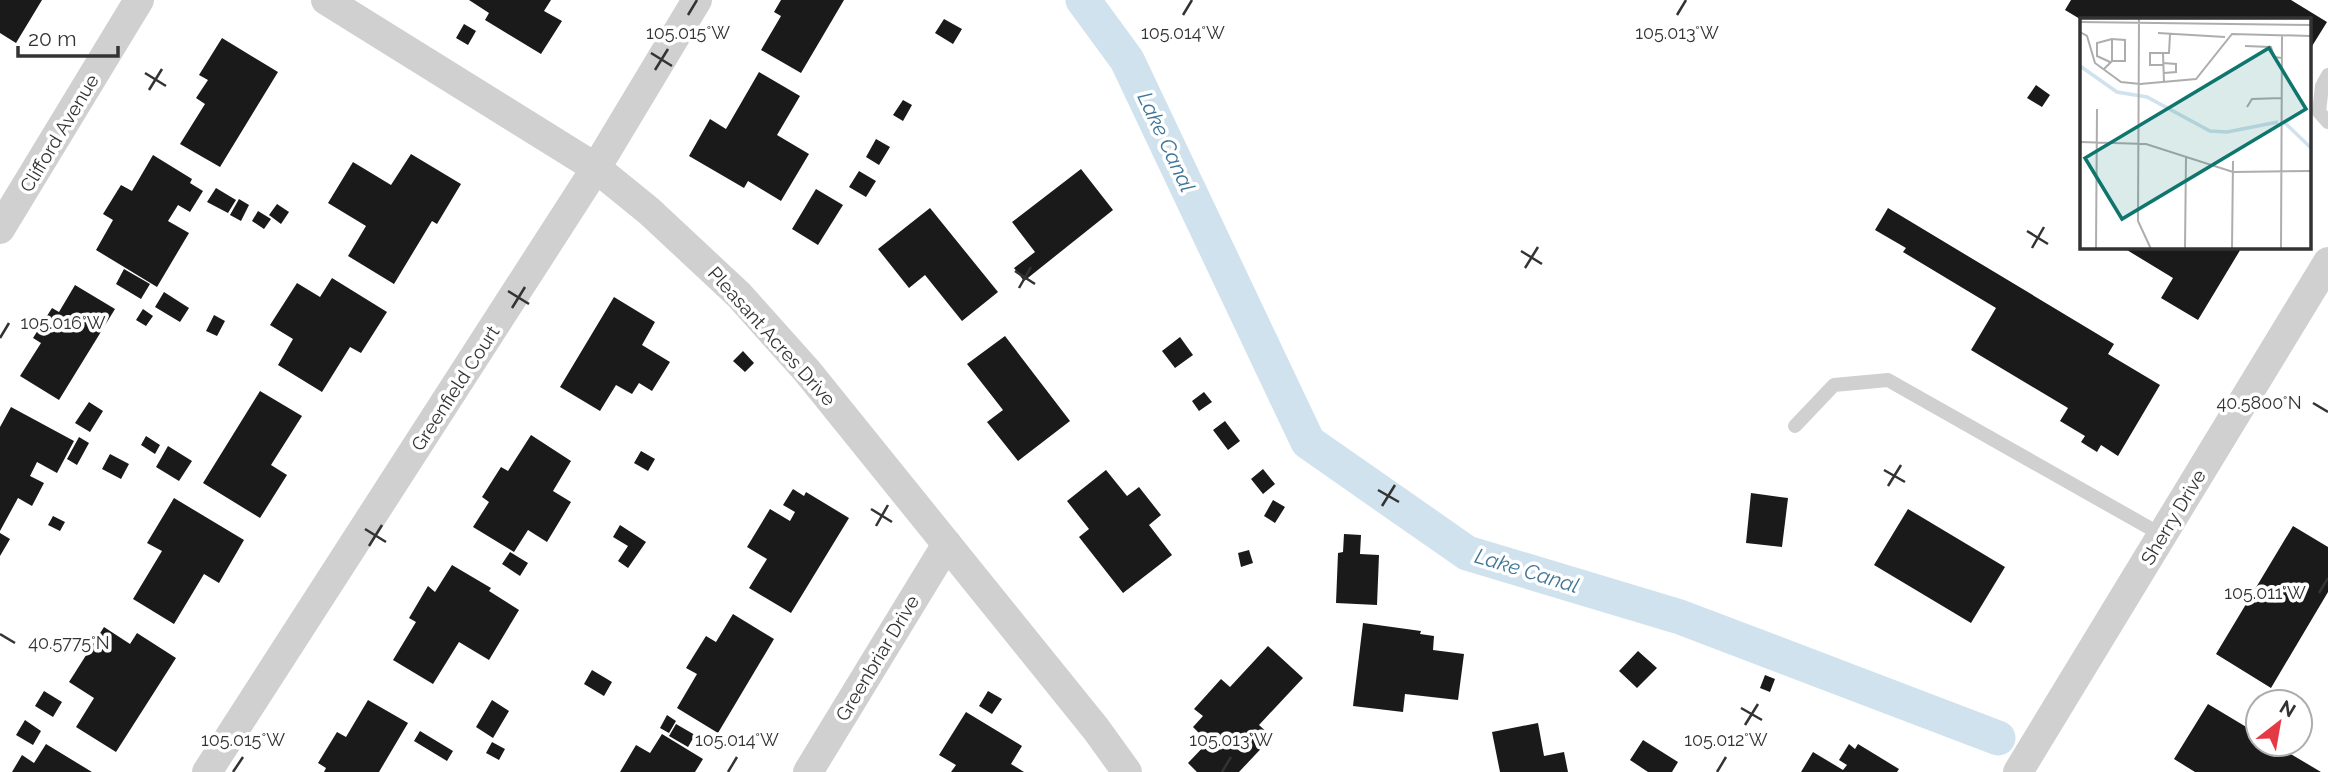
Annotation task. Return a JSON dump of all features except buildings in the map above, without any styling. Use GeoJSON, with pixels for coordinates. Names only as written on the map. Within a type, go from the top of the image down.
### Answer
{"type":"FeatureCollection","features":[{"type":"Feature","properties":{"kind":"street","name":"Clifford Avenue"},"geometry":{"type":"LineString","coordinates":[[0,229],[139,0]]}},
{"type":"Feature","properties":{"kind":"street","name":"Pleasant Acres Drive"},"geometry":{"type":"LineString","coordinates":[[326,0],[596,168],[649,211],[739,295],[807,371],[1096,729],[1127,772]]}},
{"type":"Feature","properties":{"kind":"street","name":"Greenfield Court"},"geometry":{"type":"LineString","coordinates":[[207,772],[596,168],[697,0]]}},
{"type":"Feature","properties":{"kind":"street","name":"Sherry Drive"},"geometry":{"type":"LineString","coordinates":[[2018,772],[2328,262]]}},
{"type":"Feature","properties":{"kind":"street","name":"Greenbriar Drive"},"geometry":{"type":"LineString","coordinates":[[808,772],[947,544]]}},
{"type":"Feature","properties":{"kind":"lane"},"geometry":{"type":"LineString","coordinates":[[2328,75],[2322,86],[2319,112],[2328,122]]}},
{"type":"Feature","properties":{"kind":"lane"},"geometry":{"type":"LineString","coordinates":[[1795,426],[1835,385],[1888,380],[2162,535]]}},
{"type":"Feature","properties":{"kind":"waterway","name":"Lake Canal"},"geometry":{"type":"LineString","coordinates":[[1083,0],[1127,60],[1308,442],[1467,553],[1680,617],[1998,738]]}}]}
